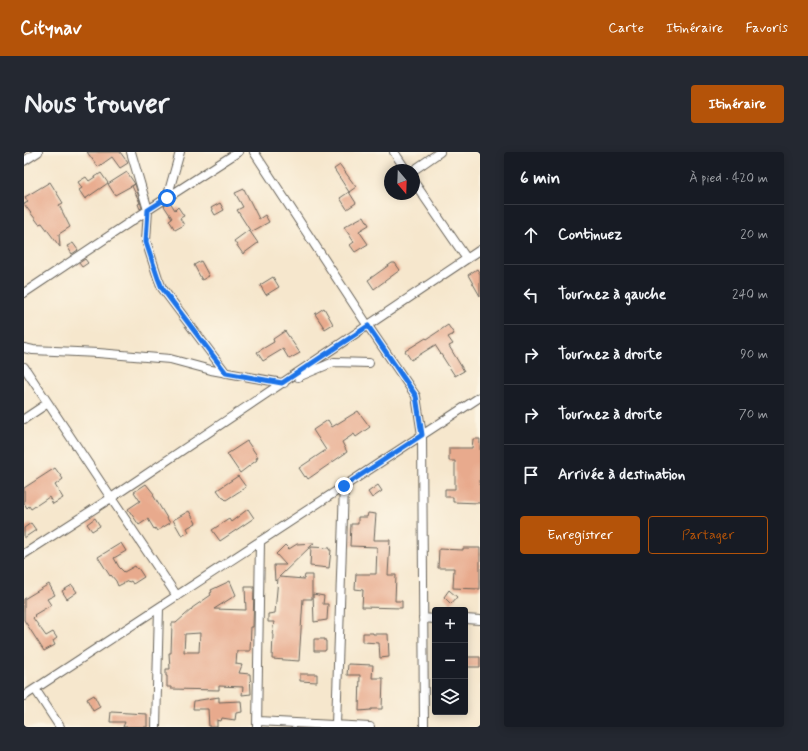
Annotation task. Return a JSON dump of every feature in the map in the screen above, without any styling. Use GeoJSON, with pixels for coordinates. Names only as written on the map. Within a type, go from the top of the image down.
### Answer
{"type":"FeatureCollection","features":[{"type":"Feature","properties":{"kind":"street"},"geometry":{"type":"LineString","coordinates":[[24,161],[38,152]]}},
{"type":"Feature","properties":{"kind":"street"},"geometry":{"type":"LineString","coordinates":[[131,152],[148,210],[146,242],[162,288],[226,373]]}},
{"type":"Feature","properties":{"kind":"street"},"geometry":{"type":"LineString","coordinates":[[167,198],[180,152]]}},
{"type":"Feature","properties":{"kind":"street"},"geometry":{"type":"LineString","coordinates":[[24,293],[238,152]]}},
{"type":"Feature","properties":{"kind":"street"},"geometry":{"type":"LineString","coordinates":[[254,152],[368,326],[416,396],[422,435],[424,727]]}},
{"type":"Feature","properties":{"kind":"street"},"geometry":{"type":"LineString","coordinates":[[394,152],[402,164]]}},
{"type":"Feature","properties":{"kind":"street"},"geometry":{"type":"LineString","coordinates":[[420,166],[440,152]]}},
{"type":"Feature","properties":{"kind":"street"},"geometry":{"type":"LineString","coordinates":[[420,191],[467,259]]}},
{"type":"Feature","properties":{"kind":"street"},"geometry":{"type":"LineString","coordinates":[[24,554],[111,498],[480,250]]}},
{"type":"Feature","properties":{"kind":"street"},"geometry":{"type":"LineString","coordinates":[[24,348],[33,350],[98,353],[170,359],[211,370],[282,383],[334,362],[369,363]]}},
{"type":"Feature","properties":{"kind":"street"},"geometry":{"type":"LineString","coordinates":[[24,367],[177,596]]}},
{"type":"Feature","properties":{"kind":"street"},"geometry":{"type":"LineString","coordinates":[[24,696],[480,397]]}},
{"type":"Feature","properties":{"kind":"street"},"geometry":{"type":"LineString","coordinates":[[24,419],[48,403]]}},
{"type":"Feature","properties":{"kind":"street"},"geometry":{"type":"LineString","coordinates":[[336,725],[344,486]]}},
{"type":"Feature","properties":{"kind":"street"},"geometry":{"type":"LineString","coordinates":[[260,541],[258,724],[370,727]]}},
{"type":"Feature","properties":{"kind":"street"},"geometry":{"type":"LineString","coordinates":[[156,727],[159,608]]}},
{"type":"Feature","properties":{"kind":"street"},"geometry":{"type":"LineString","coordinates":[[423,618],[432,619]]}},
{"type":"Feature","properties":{"kind":"street"},"geometry":{"type":"LineString","coordinates":[[468,619],[480,620]]}},
{"type":"Feature","properties":{"kind":"street"},"geometry":{"type":"LineString","coordinates":[[35,689],[60,727]]}},
{"type":"Feature","properties":{"kind":"building"},"geometry":{"type":"Polygon","coordinates":[[[87,152],[120,152],[128,163],[120,168],[112,157],[98,167],[87,152]]]}},
{"type":"Feature","properties":{"kind":"building"},"geometry":{"type":"Polygon","coordinates":[[[340,165],[356,187],[349,192],[334,169],[340,165]]]}},
{"type":"Feature","properties":{"kind":"building"},"geometry":{"type":"Polygon","coordinates":[[[127,172],[135,184],[115,195],[108,184],[127,172]]]}},
{"type":"Feature","properties":{"kind":"building"},"geometry":{"type":"Polygon","coordinates":[[[101,173],[108,183],[85,199],[79,190],[82,188],[78,182],[86,177],[89,181],[101,173]]]}},
{"type":"Feature","properties":{"kind":"building"},"geometry":{"type":"Polygon","coordinates":[[[50,182],[63,203],[59,205],[70,227],[59,234],[60,247],[42,223],[39,224],[24,204],[28,202],[25,197],[50,182]]]}},
{"type":"Feature","properties":{"kind":"building"},"geometry":{"type":"Polygon","coordinates":[[[135,184],[142,208],[140,209],[138,204],[140,203],[132,186],[135,184]]]}},
{"type":"Feature","properties":{"kind":"building"},"geometry":{"type":"Polygon","coordinates":[[[244,189],[259,219],[265,215],[269,222],[251,232],[237,210],[243,207],[235,193],[244,189]]]}},
{"type":"Feature","properties":{"kind":"building"},"geometry":{"type":"Polygon","coordinates":[[[349,192],[356,203],[347,209],[340,198],[349,192]]]}},
{"type":"Feature","properties":{"kind":"building"},"geometry":{"type":"Polygon","coordinates":[[[170,202],[175,210],[178,207],[184,216],[180,218],[184,225],[175,230],[169,220],[172,218],[164,206],[170,202]]]}},
{"type":"Feature","properties":{"kind":"building"},"geometry":{"type":"Polygon","coordinates":[[[220,203],[224,210],[215,215],[211,208],[220,203]]]}},
{"type":"Feature","properties":{"kind":"building"},"geometry":{"type":"Polygon","coordinates":[[[364,216],[369,225],[359,231],[368,244],[355,252],[350,245],[354,242],[344,227],[364,216]]]}},
{"type":"Feature","properties":{"kind":"building"},"geometry":{"type":"Polygon","coordinates":[[[249,230],[258,243],[243,254],[234,241],[249,230]]]}},
{"type":"Feature","properties":{"kind":"building"},"geometry":{"type":"Polygon","coordinates":[[[73,243],[78,250],[72,254],[67,246],[73,243]]]}},
{"type":"Feature","properties":{"kind":"building"},"geometry":{"type":"Polygon","coordinates":[[[85,259],[88,263],[82,267],[79,263],[85,259]]]}},
{"type":"Feature","properties":{"kind":"building"},"geometry":{"type":"Polygon","coordinates":[[[201,261],[209,276],[202,280],[194,265],[201,261]]]}},
{"type":"Feature","properties":{"kind":"building"},"geometry":{"type":"Polygon","coordinates":[[[392,263],[395,263],[400,270],[374,289],[368,280],[392,263]]]}},
{"type":"Feature","properties":{"kind":"building"},"geometry":{"type":"Polygon","coordinates":[[[477,269],[480,274],[480,296],[468,275],[477,269]]]}},
{"type":"Feature","properties":{"kind":"building"},"geometry":{"type":"Polygon","coordinates":[[[273,277],[279,287],[266,295],[260,285],[273,277]]]}},
{"type":"Feature","properties":{"kind":"building"},"geometry":{"type":"Polygon","coordinates":[[[324,308],[333,324],[325,329],[315,314],[324,308]]]}},
{"type":"Feature","properties":{"kind":"building"},"geometry":{"type":"Polygon","coordinates":[[[448,325],[454,334],[448,337],[453,344],[449,346],[464,371],[455,376],[435,345],[411,360],[405,351],[448,325]]]}},
{"type":"Feature","properties":{"kind":"building"},"geometry":{"type":"Polygon","coordinates":[[[285,331],[300,353],[289,359],[283,349],[263,361],[257,352],[274,342],[273,339],[285,331]]]}},
{"type":"Feature","properties":{"kind":"building"},"geometry":{"type":"Polygon","coordinates":[[[358,411],[370,427],[356,437],[354,434],[342,442],[347,452],[308,479],[306,476],[305,477],[299,468],[326,450],[313,430],[328,420],[332,427],[358,411]]]}},
{"type":"Feature","properties":{"kind":"building"},"geometry":{"type":"Polygon","coordinates":[[[473,439],[480,439],[480,503],[453,502],[453,497],[445,497],[445,489],[455,489],[455,461],[449,461],[449,448],[472,448],[473,439]]]}},
{"type":"Feature","properties":{"kind":"building"},"geometry":{"type":"Polygon","coordinates":[[[247,441],[258,457],[256,458],[257,460],[240,473],[227,454],[247,441]]]}},
{"type":"Feature","properties":{"kind":"building"},"geometry":{"type":"Polygon","coordinates":[[[55,468],[63,479],[55,485],[63,498],[53,504],[49,497],[31,509],[29,506],[27,508],[24,503],[24,488],[55,468]]]}},
{"type":"Feature","properties":{"kind":"building"},"geometry":{"type":"Polygon","coordinates":[[[238,476],[246,487],[226,500],[217,490],[238,476]]]}},
{"type":"Feature","properties":{"kind":"building"},"geometry":{"type":"Polygon","coordinates":[[[146,484],[154,494],[153,495],[170,523],[157,531],[148,519],[139,525],[128,509],[140,501],[134,492],[146,484]]]}},
{"type":"Feature","properties":{"kind":"building"},"geometry":{"type":"Polygon","coordinates":[[[378,485],[382,491],[372,498],[368,492],[378,485]]]}},
{"type":"Feature","properties":{"kind":"building"},"geometry":{"type":"Polygon","coordinates":[[[248,509],[254,518],[220,541],[212,530],[229,519],[231,522],[248,509]]]}},
{"type":"Feature","properties":{"kind":"building"},"geometry":{"type":"Polygon","coordinates":[[[189,511],[196,523],[187,528],[189,532],[182,536],[173,520],[189,511]]]}},
{"type":"Feature","properties":{"kind":"building"},"geometry":{"type":"Polygon","coordinates":[[[368,513],[376,514],[374,540],[390,540],[388,575],[396,575],[395,601],[402,601],[402,608],[362,607],[363,590],[355,589],[356,574],[376,574],[377,547],[350,546],[351,524],[358,524],[358,517],[367,517],[368,513]]]}},
{"type":"Feature","properties":{"kind":"building"},"geometry":{"type":"Polygon","coordinates":[[[95,518],[100,526],[92,531],[87,524],[95,518]]]}},
{"type":"Feature","properties":{"kind":"building"},"geometry":{"type":"Polygon","coordinates":[[[31,523],[36,530],[24,538],[24,528],[31,523]]]}},
{"type":"Feature","properties":{"kind":"building"},"geometry":{"type":"Polygon","coordinates":[[[121,543],[126,551],[114,558],[119,567],[124,572],[135,566],[144,577],[133,584],[131,581],[128,581],[118,586],[98,557],[121,543]]]}},
{"type":"Feature","properties":{"kind":"building"},"geometry":{"type":"Polygon","coordinates":[[[314,543],[279,577],[304,579],[305,575],[312,575],[312,599],[303,599],[299,661],[272,659],[272,634],[274,622],[268,622],[268,614],[275,613],[278,578],[275,581],[274,565],[286,565],[276,554],[285,545],[289,549],[297,544],[314,543]]]}},
{"type":"Feature","properties":{"kind":"building"},"geometry":{"type":"Polygon","coordinates":[[[311,547],[330,548],[329,568],[310,566],[311,547]]]}},
{"type":"Feature","properties":{"kind":"building"},"geometry":{"type":"Polygon","coordinates":[[[463,548],[480,548],[480,589],[453,588],[454,568],[438,568],[439,549],[463,550],[463,548]]]}},
{"type":"Feature","properties":{"kind":"building"},"geometry":{"type":"Polygon","coordinates":[[[230,581],[236,595],[214,609],[246,610],[245,587],[254,587],[253,627],[251,627],[250,651],[237,651],[236,664],[242,665],[239,673],[250,674],[251,694],[242,695],[243,687],[219,686],[219,690],[171,689],[171,687],[167,687],[166,669],[170,669],[169,653],[171,653],[172,623],[176,623],[192,608],[211,595],[211,590],[230,581]],[[200,633],[185,634],[184,652],[199,652],[200,633]]]}},
{"type":"Feature","properties":{"kind":"building"},"geometry":{"type":"Polygon","coordinates":[[[49,584],[55,595],[47,599],[51,605],[34,615],[35,616],[33,618],[46,636],[53,632],[57,638],[53,641],[55,645],[44,651],[24,620],[24,599],[49,584]]]}},
{"type":"Feature","properties":{"kind":"building"},"geometry":{"type":"Polygon","coordinates":[[[72,585],[77,592],[67,599],[62,591],[72,585]]]}},
{"type":"Feature","properties":{"kind":"building"},"geometry":{"type":"Polygon","coordinates":[[[449,590],[457,597],[451,604],[444,597],[449,590]]]}},
{"type":"Feature","properties":{"kind":"building"},"geometry":{"type":"Polygon","coordinates":[[[313,594],[324,596],[323,604],[328,604],[327,620],[314,622],[313,594]]]}},
{"type":"Feature","properties":{"kind":"building"},"geometry":{"type":"Polygon","coordinates":[[[363,633],[388,634],[389,657],[380,658],[379,643],[363,642],[363,633]]]}},
{"type":"Feature","properties":{"kind":"building"},"geometry":{"type":"Polygon","coordinates":[[[314,639],[325,639],[325,651],[314,651],[314,639]]]}},
{"type":"Feature","properties":{"kind":"building"},"geometry":{"type":"Polygon","coordinates":[[[468,657],[480,657],[480,667],[468,667],[468,657]]]}},
{"type":"Feature","properties":{"kind":"building"},"geometry":{"type":"Polygon","coordinates":[[[348,664],[373,665],[372,678],[383,678],[382,709],[359,711],[360,675],[347,675],[348,664]]]}},
{"type":"Feature","properties":{"kind":"building"},"geometry":{"type":"Polygon","coordinates":[[[300,674],[317,674],[317,682],[300,681],[300,674]]]}},
{"type":"Feature","properties":{"kind":"building"},"geometry":{"type":"Polygon","coordinates":[[[94,695],[100,707],[93,711],[87,699],[94,695]]]}},
{"type":"Feature","properties":{"kind":"building"},"geometry":{"type":"Polygon","coordinates":[[[219,697],[219,702],[241,701],[242,712],[236,713],[235,720],[222,718],[221,721],[217,720],[217,727],[209,727],[208,709],[193,709],[194,701],[219,697]]]}},
{"type":"Feature","properties":{"kind":"building"},"geometry":{"type":"Polygon","coordinates":[[[111,712],[147,714],[147,727],[123,727],[125,722],[110,722],[111,712]]]}},
{"type":"Feature","properties":{"kind":"route"},"geometry":{"type":"LineString","coordinates":[[167,198],[148,210],[146,242],[158,278],[162,288],[226,373],[282,383],[368,326],[416,396],[422,435],[344,486]]}}]}
